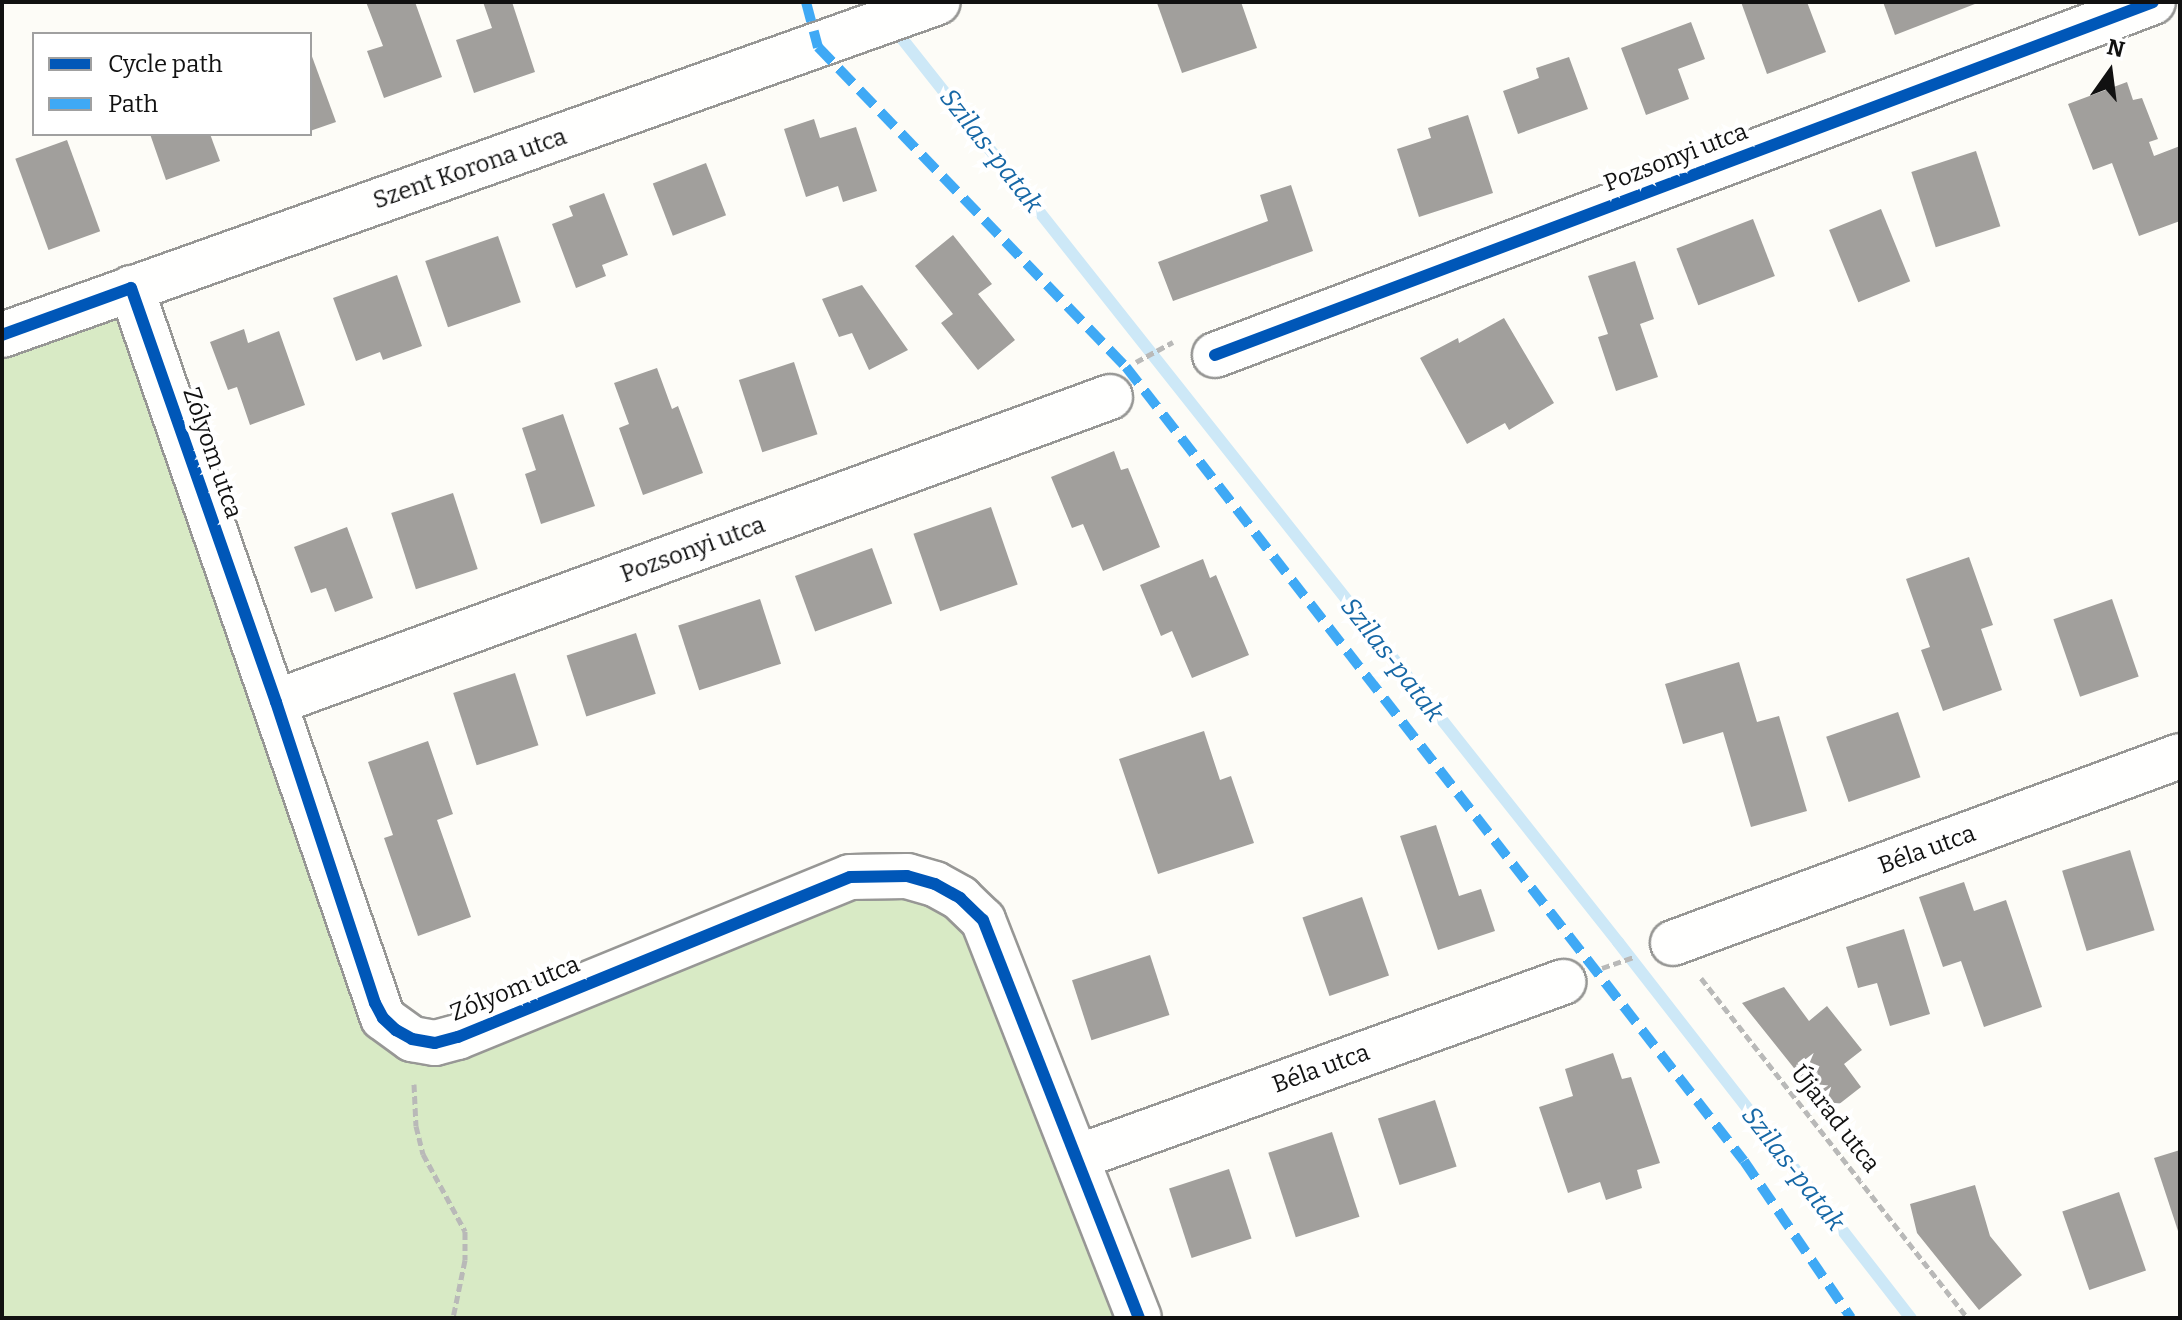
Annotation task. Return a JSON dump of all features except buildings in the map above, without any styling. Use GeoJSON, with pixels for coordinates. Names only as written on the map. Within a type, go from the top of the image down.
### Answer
{"type":"FeatureCollection","features":[{"type":"Feature","properties":{"kind":"street","name":"Pozsonyi utca"},"geometry":{"type":"LineString","coordinates":[[1196,348],[2153,2]]}},
{"type":"Feature","properties":{"kind":"street","name":"Szent Korona utca"},"geometry":{"type":"LineString","coordinates":[[2,335],[929,6]]}},
{"type":"Feature","properties":{"kind":"street","name":"Zólyom utca"},"geometry":{"type":"LineString","coordinates":[[131,288],[276,702],[375,1003],[383,1018],[412,1039],[435,1043],[458,1037],[839,881],[881,874],[907,876],[935,884],[960,898],[983,920],[1139,1318]]}},
{"type":"Feature","properties":{"kind":"street","name":"Pozsonyi utca"},"geometry":{"type":"LineString","coordinates":[[276,702],[1118,382]]}},
{"type":"Feature","properties":{"kind":"street","name":"Béla utca"},"geometry":{"type":"LineString","coordinates":[[1655,950],[2180,756]]}},
{"type":"Feature","properties":{"kind":"street","name":"Béla utca"},"geometry":{"type":"LineString","coordinates":[[1078,1157],[1578,976]]}},
{"type":"Feature","properties":{"kind":"path"},"geometry":{"type":"LineString","coordinates":[[1118,382],[1196,348]]}},
{"type":"Feature","properties":{"kind":"path"},"geometry":{"type":"LineString","coordinates":[[1578,976],[1655,950]]}},
{"type":"Feature","properties":{"kind":"path"},"geometry":{"type":"LineString","coordinates":[[412,1039],[416,1126],[423,1154],[465,1231],[465,1260],[453,1318]]}},
{"type":"Feature","properties":{"kind":"green space"},"geometry":{"type":"Polygon","coordinates":[[[131,288],[412,1039],[818,888],[960,898],[1139,1318],[2,1318],[2,335],[131,288]]]}},
{"type":"Feature","properties":{"kind":"waterway","name":"Szilas-patak"},"geometry":{"type":"LineString","coordinates":[[892,26],[1618,942],[1911,1318]]}},
{"type":"Feature","properties":{"kind":"marked path"},"geometry":{"type":"LineString","coordinates":[[806,2],[818,47],[1126,367],[1744,1161],[1851,1318]]}},
{"type":"Feature","properties":{"kind":"cycle path"},"geometry":{"type":"LineString","coordinates":[[1215,355],[2153,2]]}},
{"type":"Feature","properties":{"kind":"cycle path"},"geometry":{"type":"LineString","coordinates":[[2,335],[131,288],[276,702],[375,1003],[383,1018],[396,1030],[412,1039],[435,1043],[458,1037],[850,877],[907,876],[935,884],[960,898],[983,920],[1139,1318]]}}]}
